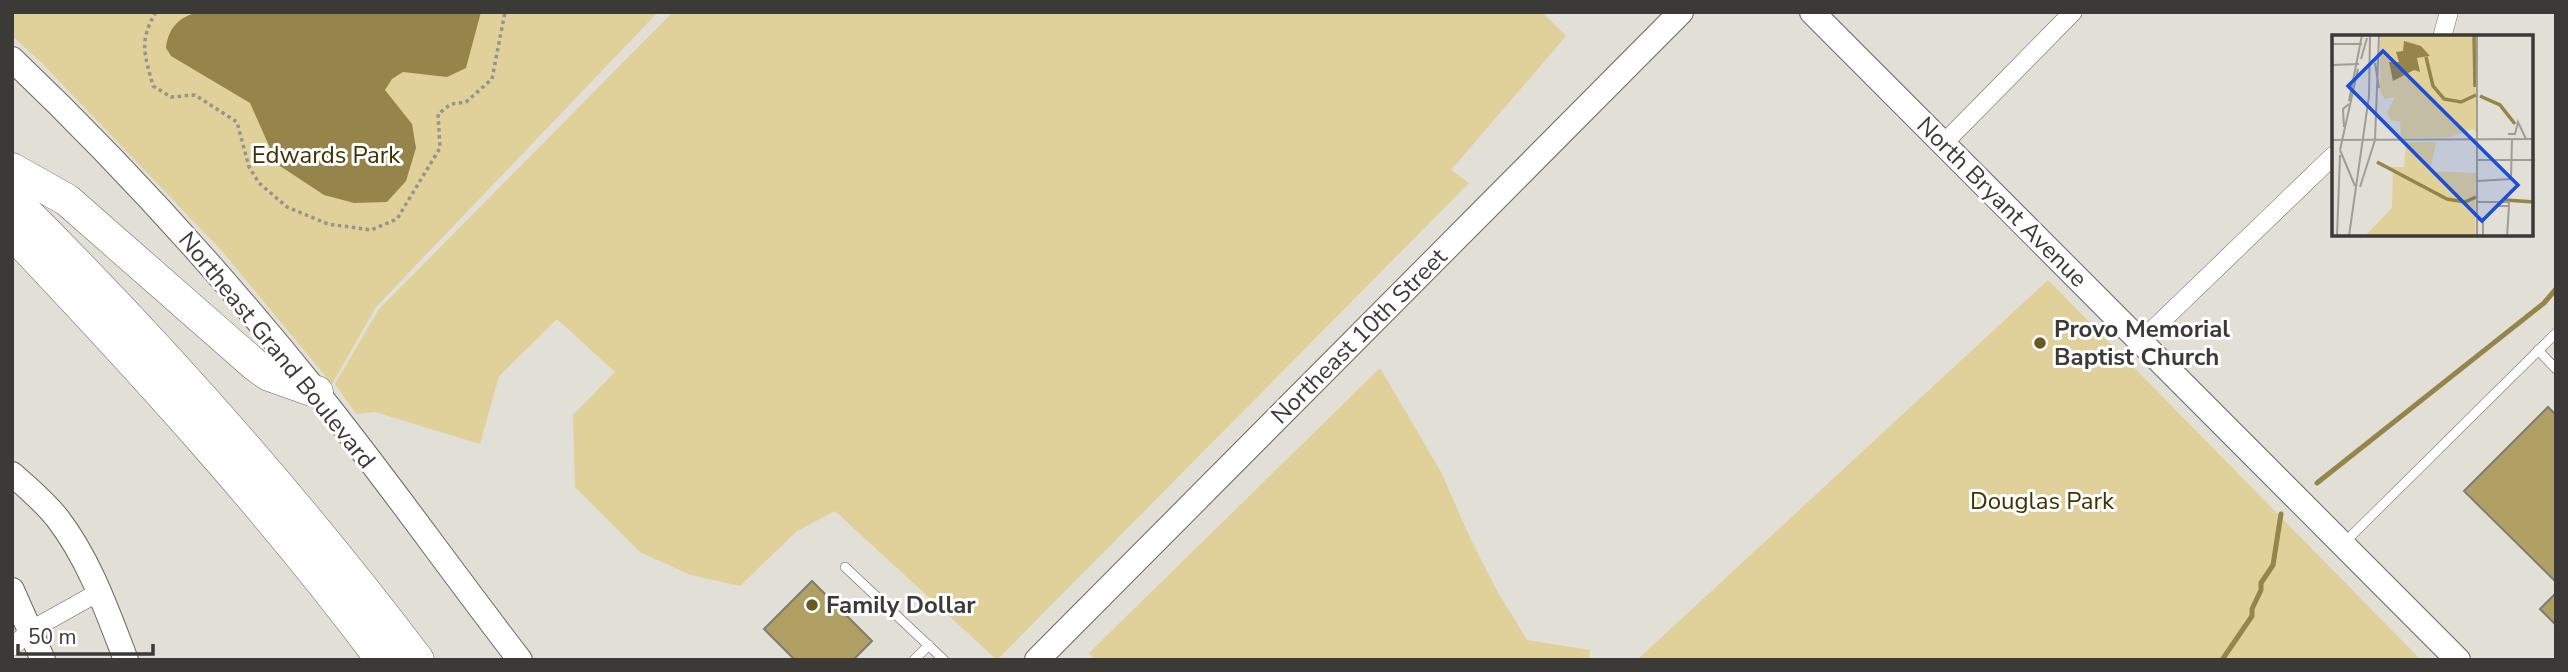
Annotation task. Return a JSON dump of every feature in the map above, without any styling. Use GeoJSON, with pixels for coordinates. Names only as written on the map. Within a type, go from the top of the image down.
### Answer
{"type":"FeatureCollection","features":[{"type":"Feature","properties":{"kind":"highway"},"geometry":{"type":"LineString","coordinates":[[12,169],[66,200],[255,365],[269,375],[317,392]]}},
{"type":"Feature","properties":{"kind":"highway"},"geometry":{"type":"LineString","coordinates":[[12,198],[131,319],[221,418],[331,548],[418,660]]}},
{"type":"Feature","properties":{"kind":"highway"},"geometry":{"type":"LineString","coordinates":[[12,233],[202,439],[306,562],[382,660]]}},
{"type":"Feature","properties":{"kind":"main road","name":"Northeast 10th Street"},"geometry":{"type":"LineString","coordinates":[[1037,660],[1681,12]]}},
{"type":"Feature","properties":{"kind":"main road","name":"North Bryant Avenue"},"geometry":{"type":"LineString","coordinates":[[1812,12],[2458,660]]}},
{"type":"Feature","properties":{"kind":"main road","name":"Northeast Grand Boulevard"},"geometry":{"type":"LineString","coordinates":[[12,59],[150,196],[232,289],[317,392],[520,660]]}},
{"type":"Feature","properties":{"kind":"main road"},"geometry":{"type":"LineString","coordinates":[[12,474],[57,517],[81,552],[126,660]]}},
{"type":"Feature","properties":{"kind":"main road"},"geometry":{"type":"LineString","coordinates":[[12,590],[43,660]]}},
{"type":"Feature","properties":{"kind":"street"},"geometry":{"type":"LineString","coordinates":[[1944,143],[2073,12]]}},
{"type":"Feature","properties":{"kind":"street"},"geometry":{"type":"LineString","coordinates":[[2443,35],[2449,12]]}},
{"type":"Feature","properties":{"kind":"street"},"geometry":{"type":"LineString","coordinates":[[2141,341],[2332,156]]}},
{"type":"Feature","properties":{"kind":"street"},"geometry":{"type":"LineString","coordinates":[[12,647],[31,630],[99,592]]}},
{"type":"Feature","properties":{"kind":"lane"},"geometry":{"type":"LineString","coordinates":[[2343,544],[2556,333]]}},
{"type":"Feature","properties":{"kind":"lane"},"geometry":{"type":"LineString","coordinates":[[2538,351],[2556,369]]}},
{"type":"Feature","properties":{"kind":"lane"},"geometry":{"type":"LineString","coordinates":[[845,567],[944,660]]}},
{"type":"Feature","properties":{"kind":"lane"},"geometry":{"type":"LineString","coordinates":[[914,660],[929,645]]}},
{"type":"Feature","properties":{"kind":"path"},"geometry":{"type":"LineString","coordinates":[[156,12],[146,28],[144,46],[153,86],[171,97],[195,95],[237,122],[249,167],[258,183],[287,207],[328,224],[371,230],[397,219],[440,148],[439,114],[451,103],[467,102],[492,79],[505,12]]}},
{"type":"Feature","properties":{"kind":"green space","name":"Edwards Park"},"geometry":{"type":"Polygon","coordinates":[[[12,12],[658,12],[376,307],[332,384],[221,250],[41,62],[12,36],[12,12]]]}},
{"type":"Feature","properties":{"kind":"green space"},"geometry":{"type":"Polygon","coordinates":[[[673,12],[1542,12],[1566,36],[1451,170],[1469,183],[997,660],[835,511],[797,531],[740,586],[691,575],[640,552],[575,487],[573,415],[615,372],[557,319],[499,376],[480,444],[375,412],[356,414],[335,384],[379,309],[673,12]]]}},
{"type":"Feature","properties":{"kind":"green space","name":"Douglas Park"},"geometry":{"type":"Polygon","coordinates":[[[2048,280],[2421,660],[1637,660],[2048,280]]]}},
{"type":"Feature","properties":{"kind":"green space"},"geometry":{"type":"Polygon","coordinates":[[[1380,368],[1441,472],[1497,591],[1527,640],[1590,650],[1589,660],[1095,660],[1089,653],[1380,368]]]}},
{"type":"Feature","properties":{"kind":"shaded area"},"geometry":{"type":"Polygon","coordinates":[[[198,12],[481,12],[466,68],[447,77],[403,72],[392,79],[385,90],[412,124],[416,148],[406,181],[387,202],[354,203],[324,195],[277,164],[250,103],[171,56],[166,48],[172,29],[180,20],[198,12]]]}},
{"type":"Feature","properties":{"kind":"building"},"geometry":{"type":"Polygon","coordinates":[[[2548,407],[2556,415],[2556,582],[2464,491],[2548,407]]]}},
{"type":"Feature","properties":{"kind":"building","name":"Family Dollar"},"geometry":{"type":"Polygon","coordinates":[[[812,581],[872,641],[853,660],[795,660],[764,629],[812,581]]]}},
{"type":"Feature","properties":{"kind":"building"},"geometry":{"type":"Polygon","coordinates":[[[2556,593],[2556,625],[2540,609],[2556,593]]]}},
{"type":"Feature","properties":{"kind":"waterway"},"geometry":{"type":"LineString","coordinates":[[2317,483],[2544,303],[2556,289]]}},
{"type":"Feature","properties":{"kind":"waterway"},"geometry":{"type":"LineString","coordinates":[[2222,660],[2252,616],[2261,583],[2273,565],[2281,514]]}},
{"type":"Feature","properties":{"kind":"place","name":"Provo Memorial Baptist Church"},"geometry":{"type":"Point","coordinates":[2040,343]}},
{"type":"Feature","properties":{"kind":"place","name":"Family Dollar"},"geometry":{"type":"Point","coordinates":[812,605]}}]}
